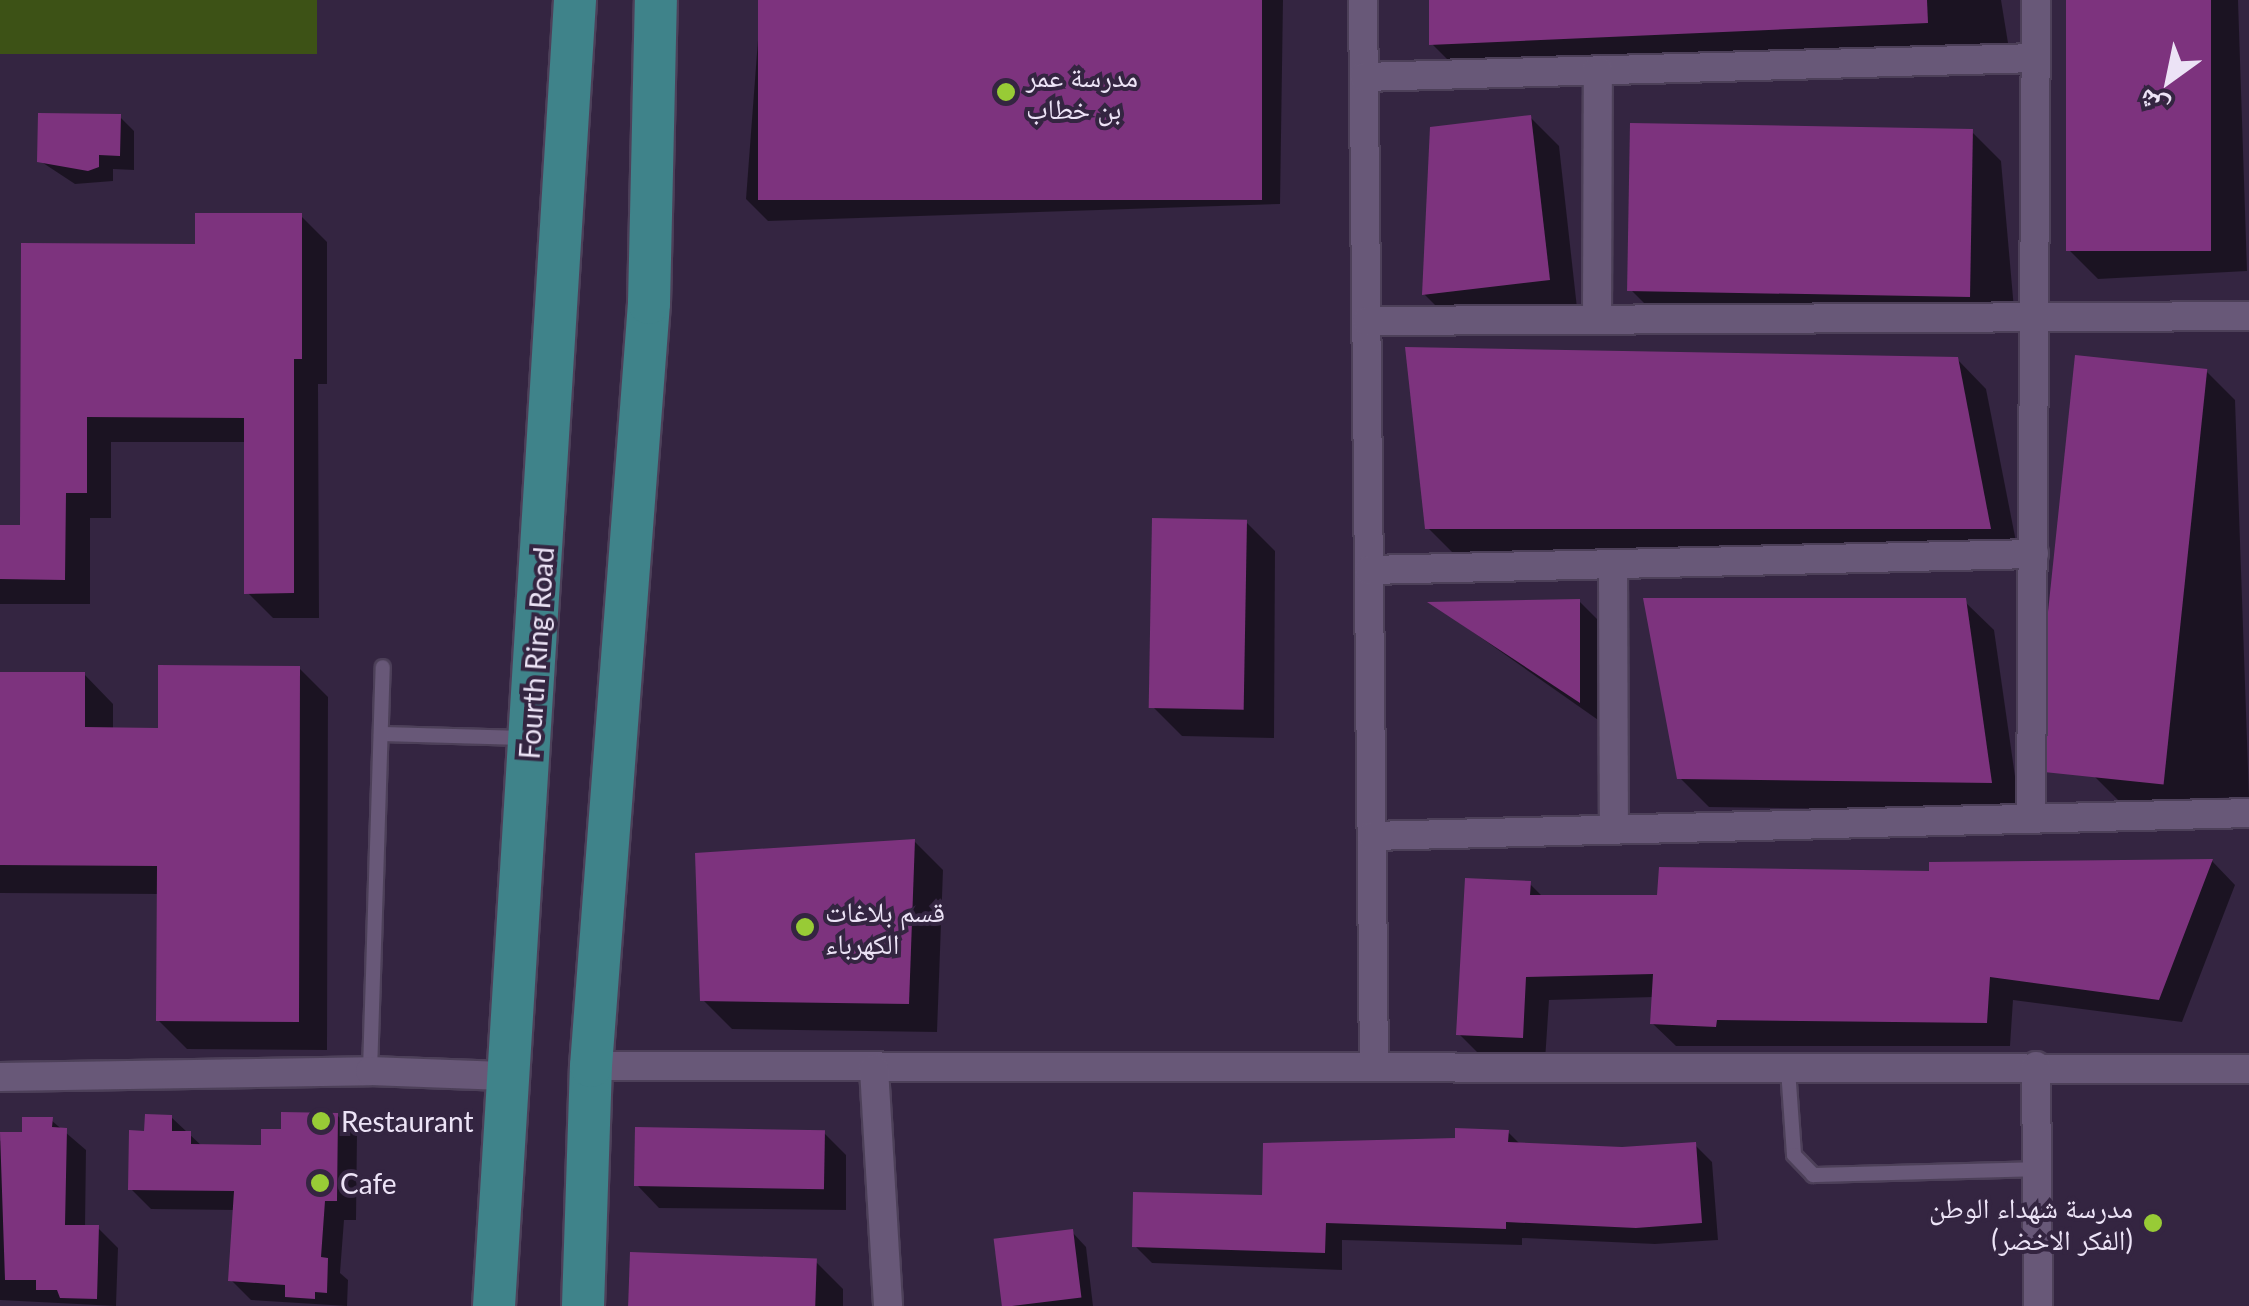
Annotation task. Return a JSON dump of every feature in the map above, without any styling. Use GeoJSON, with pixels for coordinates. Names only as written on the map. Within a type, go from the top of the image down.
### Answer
{"type":"FeatureCollection","features":[{"type":"Feature","properties":{"kind":"main road","name":"Fourth Ring Road"},"geometry":{"type":"LineString","coordinates":[[494,1306],[575,0]]}},
{"type":"Feature","properties":{"kind":"main road"},"geometry":{"type":"LineString","coordinates":[[583,1306],[591,1066],[649,303],[656,0]]}},
{"type":"Feature","properties":{"kind":"street"},"geometry":{"type":"LineString","coordinates":[[1363,0],[1374,1067]]}},
{"type":"Feature","properties":{"kind":"street"},"geometry":{"type":"LineString","coordinates":[[2031,818],[2036,0]]}},
{"type":"Feature","properties":{"kind":"street"},"geometry":{"type":"LineString","coordinates":[[1364,77],[2036,58]]}},
{"type":"Feature","properties":{"kind":"street"},"geometry":{"type":"LineString","coordinates":[[1597,319],[1598,70]]}},
{"type":"Feature","properties":{"kind":"street"},"geometry":{"type":"LineString","coordinates":[[1367,321],[2249,316]]}},
{"type":"Feature","properties":{"kind":"street"},"geometry":{"type":"LineString","coordinates":[[1370,570],[2034,554]]}},
{"type":"Feature","properties":{"kind":"street"},"geometry":{"type":"LineString","coordinates":[[1613,564],[1614,830]]}},
{"type":"Feature","properties":{"kind":"street"},"geometry":{"type":"LineString","coordinates":[[1372,836],[2249,813]]}},
{"type":"Feature","properties":{"kind":"street"},"geometry":{"type":"LineString","coordinates":[[591,1066],[2249,1069]]}},
{"type":"Feature","properties":{"kind":"street"},"geometry":{"type":"LineString","coordinates":[[2036,1066],[2038,1306]]}},
{"type":"Feature","properties":{"kind":"street"},"geometry":{"type":"LineString","coordinates":[[874,1069],[888,1306]]}},
{"type":"Feature","properties":{"kind":"street"},"geometry":{"type":"LineString","coordinates":[[0,1077],[370,1070],[506,1076]]}},
{"type":"Feature","properties":{"kind":"lane"},"geometry":{"type":"LineString","coordinates":[[370,1070],[382,667]]}},
{"type":"Feature","properties":{"kind":"lane"},"geometry":{"type":"LineString","coordinates":[[380,734],[531,738]]}},
{"type":"Feature","properties":{"kind":"lane"},"geometry":{"type":"LineString","coordinates":[[1788,1069],[1794,1155],[1813,1175],[2036,1170]]}},
{"type":"Feature","properties":{"kind":"green space"},"geometry":{"type":"Polygon","coordinates":[[[0,0],[317,0],[317,54],[0,54],[0,0]]]}},
{"type":"Feature","properties":{"kind":"building","name":"مدرسة عمر بن خطاب"},"geometry":{"type":"Polygon","coordinates":[[[758,0],[1262,0],[1262,200],[758,200],[758,0]]]}},
{"type":"Feature","properties":{"kind":"building"},"geometry":{"type":"Polygon","coordinates":[[[1429,0],[1927,0],[1928,23],[1429,45],[1429,0]]]}},
{"type":"Feature","properties":{"kind":"building"},"geometry":{"type":"Polygon","coordinates":[[[2066,0],[2211,0],[2211,251],[2066,251],[2066,0]]]}},
{"type":"Feature","properties":{"kind":"building"},"geometry":{"type":"Polygon","coordinates":[[[38,113],[121,114],[120,156],[99,155],[99,167],[88,171],[37,162],[38,113]]]}},
{"type":"Feature","properties":{"kind":"building"},"geometry":{"type":"Polygon","coordinates":[[[1531,115],[1550,280],[1422,295],[1430,127],[1531,115]]]}},
{"type":"Feature","properties":{"kind":"building"},"geometry":{"type":"Polygon","coordinates":[[[1630,123],[1973,129],[1970,297],[1627,291],[1630,123]]]}},
{"type":"Feature","properties":{"kind":"building"},"geometry":{"type":"Polygon","coordinates":[[[195,213],[302,213],[302,359],[294,359],[294,593],[244,594],[244,418],[87,417],[87,493],[66,493],[65,580],[0,579],[0,525],[20,525],[21,243],[195,244],[195,213]]]}},
{"type":"Feature","properties":{"kind":"building"},"geometry":{"type":"Polygon","coordinates":[[[1405,347],[1958,357],[1991,529],[1425,529],[1405,347]]]}},
{"type":"Feature","properties":{"kind":"building"},"geometry":{"type":"Polygon","coordinates":[[[2075,355],[2207,369],[2164,785],[2031,771],[2075,355]]]}},
{"type":"Feature","properties":{"kind":"building"},"geometry":{"type":"Polygon","coordinates":[[[1152,518],[1247,520],[1244,710],[1149,708],[1152,518]]]}},
{"type":"Feature","properties":{"kind":"building"},"geometry":{"type":"Polygon","coordinates":[[[1643,598],[1966,598],[1992,783],[1677,779],[1643,598]]]}},
{"type":"Feature","properties":{"kind":"building"},"geometry":{"type":"Polygon","coordinates":[[[1580,599],[1580,703],[1427,602],[1580,599]]]}},
{"type":"Feature","properties":{"kind":"building"},"geometry":{"type":"Polygon","coordinates":[[[158,665],[300,666],[299,1022],[156,1021],[157,866],[0,865],[0,672],[85,672],[85,727],[158,728],[158,665]]]}},
{"type":"Feature","properties":{"kind":"building","name":"قسم بلاغات الكهرباء"},"geometry":{"type":"Polygon","coordinates":[[[915,839],[909,1004],[700,1001],[695,853],[915,839]]]}},
{"type":"Feature","properties":{"kind":"building"},"geometry":{"type":"Polygon","coordinates":[[[2213,859],[2159,1000],[1990,977],[1987,1023],[1717,1020],[1716,1027],[1650,1024],[1653,974],[1526,977],[1523,1038],[1456,1035],[1465,878],[1531,881],[1530,895],[1657,895],[1659,867],[1929,871],[1929,862],[2213,859]]]}},
{"type":"Feature","properties":{"kind":"building"},"geometry":{"type":"Polygon","coordinates":[[[281,1112],[338,1113],[337,1201],[325,1201],[321,1257],[328,1258],[327,1293],[315,1292],[315,1299],[285,1297],[285,1285],[228,1281],[234,1191],[128,1190],[129,1130],[144,1131],[145,1114],[172,1115],[172,1131],[191,1131],[191,1144],[261,1145],[261,1129],[281,1129],[281,1112]]]}},
{"type":"Feature","properties":{"kind":"building"},"geometry":{"type":"Polygon","coordinates":[[[22,1117],[53,1117],[52,1127],[67,1128],[65,1225],[99,1225],[97,1299],[60,1298],[57,1290],[36,1290],[36,1280],[5,1280],[0,1132],[22,1132],[22,1117]]]}},
{"type":"Feature","properties":{"kind":"building"},"geometry":{"type":"Polygon","coordinates":[[[635,1127],[825,1130],[824,1189],[634,1186],[635,1127]]]}},
{"type":"Feature","properties":{"kind":"building"},"geometry":{"type":"Polygon","coordinates":[[[1455,1128],[1509,1130],[1508,1142],[1622,1147],[1696,1142],[1702,1223],[1636,1228],[1506,1222],[1506,1229],[1326,1223],[1325,1253],[1132,1247],[1133,1192],[1262,1195],[1263,1143],[1455,1138],[1455,1128]]]}},
{"type":"Feature","properties":{"kind":"building"},"geometry":{"type":"Polygon","coordinates":[[[1073,1229],[1081,1297],[1002,1306],[994,1239],[1073,1229]]]}},
{"type":"Feature","properties":{"kind":"building"},"geometry":{"type":"Polygon","coordinates":[[[630,1252],[817,1259],[815,1306],[628,1306],[630,1252]]]}},
{"type":"Feature","properties":{"kind":"place","name":"مدرسة عمر بن خطاب"},"geometry":{"type":"Point","coordinates":[1006,92]}},
{"type":"Feature","properties":{"kind":"place","name":"قسم بلاغات الكهرباء"},"geometry":{"type":"Point","coordinates":[805,927]}},
{"type":"Feature","properties":{"kind":"place","name":"Restaurant"},"geometry":{"type":"Point","coordinates":[321,1121]}},
{"type":"Feature","properties":{"kind":"place","name":"Cafe"},"geometry":{"type":"Point","coordinates":[320,1183]}},
{"type":"Feature","properties":{"kind":"place","name":"مدرسة شهداء الوطن (الفكر الاخضر)"},"geometry":{"type":"Point","coordinates":[2153,1223]}}]}
